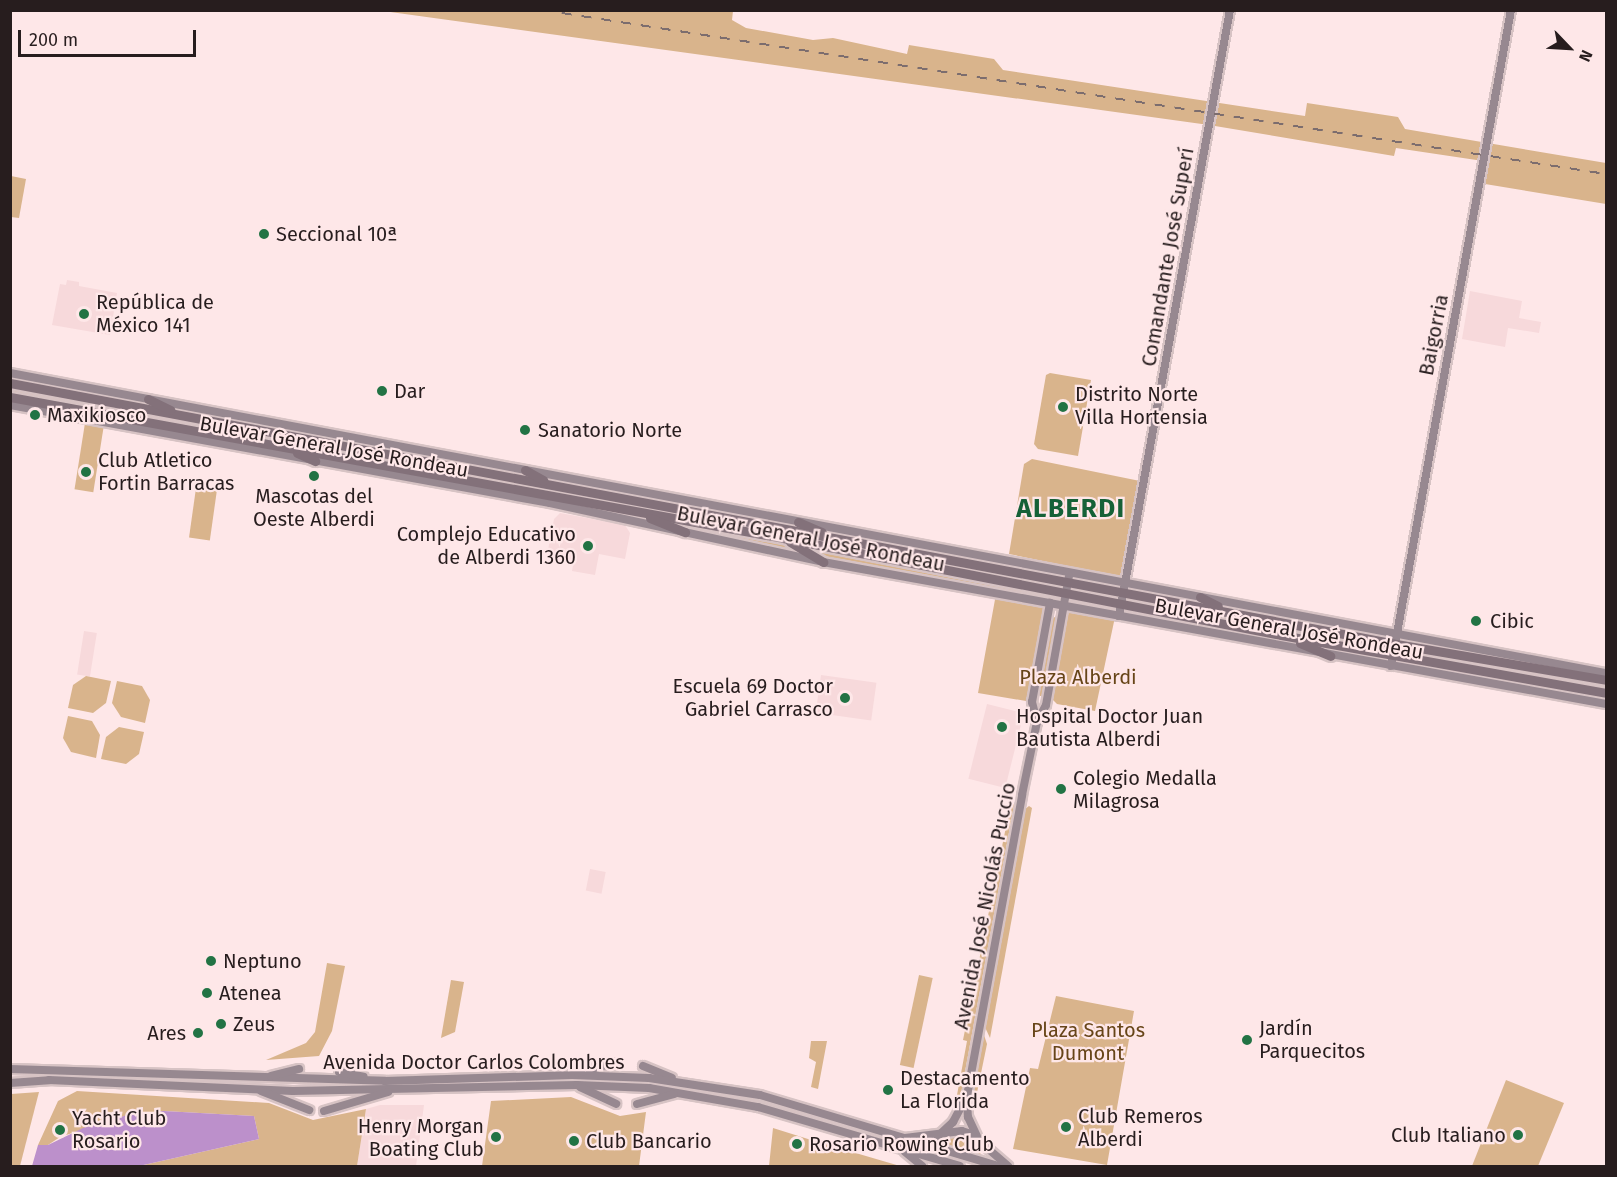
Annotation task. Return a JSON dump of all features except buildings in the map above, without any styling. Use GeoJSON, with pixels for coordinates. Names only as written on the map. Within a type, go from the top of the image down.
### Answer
{"type":"FeatureCollection","features":[{"type":"Feature","properties":{"kind":"main road","name":"Comandante José Superí"},"geometry":{"type":"LineString","coordinates":[[1119,616],[1230,10]]}},
{"type":"Feature","properties":{"kind":"main road","name":"Baigorria"},"geometry":{"type":"LineString","coordinates":[[1392,661],[1511,10]]}},
{"type":"Feature","properties":{"kind":"main road","name":"Bulevar General José Rondeau"},"geometry":{"type":"LineString","coordinates":[[10,373],[798,522],[1068,582],[1122,603],[1606,704]]}},
{"type":"Feature","properties":{"kind":"main road","name":"Bulevar General José Rondeau"},"geometry":{"type":"LineString","coordinates":[[10,383],[1068,582]]}},
{"type":"Feature","properties":{"kind":"main road","name":"Bulevar General José Rondeau"},"geometry":{"type":"LineString","coordinates":[[10,397],[783,538],[1068,582],[1200,597],[1514,664],[1606,680]]}},
{"type":"Feature","properties":{"kind":"main road"},"geometry":{"type":"LineString","coordinates":[[148,399],[181,415]]}},
{"type":"Feature","properties":{"kind":"main road","name":"Bulevar General José Rondeau"},"geometry":{"type":"LineString","coordinates":[[10,405],[685,532],[824,562],[1330,656],[1392,661],[1605,693]]}},
{"type":"Feature","properties":{"kind":"main road"},"geometry":{"type":"LineString","coordinates":[[278,445],[315,461]]}},
{"type":"Feature","properties":{"kind":"main road"},"geometry":{"type":"LineString","coordinates":[[525,470],[550,484]]}},
{"type":"Feature","properties":{"kind":"main road"},"geometry":{"type":"LineString","coordinates":[[634,511],[685,532]]}},
{"type":"Feature","properties":{"kind":"main road"},"geometry":{"type":"LineString","coordinates":[[798,522],[838,539]]}},
{"type":"Feature","properties":{"kind":"main road"},"geometry":{"type":"LineString","coordinates":[[783,538],[824,562]]}},
{"type":"Feature","properties":{"kind":"main road","name":"Avenida José Nicolás Puccio"},"geometry":{"type":"LineString","coordinates":[[986,1165],[979,1140],[968,1117],[967,1096],[1037,722],[1046,705],[1068,582]]}},
{"type":"Feature","properties":{"kind":"main road","name":"Bulevar General José Rondeau"},"geometry":{"type":"LineString","coordinates":[[1124,588],[1231,612],[1501,654],[1606,673]]}},
{"type":"Feature","properties":{"kind":"main road"},"geometry":{"type":"LineString","coordinates":[[1200,597],[1231,612]]}},
{"type":"Feature","properties":{"kind":"main road","name":"Avenida José Nicolás Puccio"},"geometry":{"type":"LineString","coordinates":[[1037,722],[1032,702],[1050,603]]}},
{"type":"Feature","properties":{"kind":"main road"},"geometry":{"type":"LineString","coordinates":[[1281,635],[1330,656]]}},
{"type":"Feature","properties":{"kind":"main road"},"geometry":{"type":"LineString","coordinates":[[1501,654],[1514,664]]}},
{"type":"Feature","properties":{"kind":"main road"},"geometry":{"type":"LineString","coordinates":[[572,1075],[612,1063]]}},
{"type":"Feature","properties":{"kind":"main road"},"geometry":{"type":"LineString","coordinates":[[643,1066],[684,1082]]}},
{"type":"Feature","properties":{"kind":"main road"},"geometry":{"type":"LineString","coordinates":[[261,1079],[299,1069]]}},
{"type":"Feature","properties":{"kind":"main road","name":"Avenida Doctor Carlos Colombres"},"geometry":{"type":"LineString","coordinates":[[10,1070],[385,1082],[572,1075],[684,1082],[760,1095],[898,1138],[927,1157]]}},
{"type":"Feature","properties":{"kind":"main road"},"geometry":{"type":"LineString","coordinates":[[339,1072],[385,1082]]}},
{"type":"Feature","properties":{"kind":"main road","name":"Avenida Doctor Carlos Colombres"},"geometry":{"type":"LineString","coordinates":[[10,1083],[49,1080],[252,1088],[393,1090],[577,1085],[681,1093],[758,1107],[927,1157]]}},
{"type":"Feature","properties":{"kind":"main road"},"geometry":{"type":"LineString","coordinates":[[577,1085],[616,1104]]}},
{"type":"Feature","properties":{"kind":"main road"},"geometry":{"type":"LineString","coordinates":[[252,1088],[309,1110]]}},
{"type":"Feature","properties":{"kind":"main road"},"geometry":{"type":"LineString","coordinates":[[324,1111],[393,1090]]}},
{"type":"Feature","properties":{"kind":"main road"},"geometry":{"type":"LineString","coordinates":[[637,1104],[681,1093]]}},
{"type":"Feature","properties":{"kind":"main road","name":"Avenida José Nicolás Puccio"},"geometry":{"type":"LineString","coordinates":[[927,1157],[953,1122],[967,1096]]}},
{"type":"Feature","properties":{"kind":"main road"},"geometry":{"type":"LineString","coordinates":[[898,1138],[967,1132],[1008,1167]]}},
{"type":"Feature","properties":{"kind":"main road"},"geometry":{"type":"LineString","coordinates":[[902,1150],[922,1167]]}},
{"type":"Feature","properties":{"kind":"main road"},"geometry":{"type":"LineString","coordinates":[[927,1157],[998,1167]]}},
{"type":"Feature","properties":{"kind":"main road"},"geometry":{"type":"LineString","coordinates":[[927,1157],[960,1167]]}},
{"type":"Feature","properties":{"kind":"shaded area","name":"República de México 141"},"geometry":{"type":"Polygon","coordinates":[[[67,280],[79,282],[79,286],[117,293],[110,335],[52,325],[60,284],[66,285],[67,280]]]}},
{"type":"Feature","properties":{"kind":"shaded area"},"geometry":{"type":"Polygon","coordinates":[[[1470,291],[1522,301],[1519,318],[1541,322],[1539,333],[1508,328],[1505,347],[1462,339],[1470,291]]]}},
{"type":"Feature","properties":{"kind":"shaded area","name":"Complejo Educativo de Alberdi 1360"},"geometry":{"type":"Polygon","coordinates":[[[560,513],[625,525],[630,533],[625,559],[599,554],[595,575],[572,571],[574,560],[547,555],[554,519],[560,513]]]}},
{"type":"Feature","properties":{"kind":"shaded area"},"geometry":{"type":"Polygon","coordinates":[[[84,631],[97,633],[90,676],[77,674],[84,631]]]}},
{"type":"Feature","properties":{"kind":"shaded area","name":"Escuela 69 Doctor Gabriel Carrasco"},"geometry":{"type":"Polygon","coordinates":[[[821,675],[876,683],[871,720],[816,713],[821,675]]]}},
{"type":"Feature","properties":{"kind":"shaded area"},"geometry":{"type":"Polygon","coordinates":[[[987,704],[1024,713],[1005,788],[968,779],[987,704]]]}},
{"type":"Feature","properties":{"kind":"shaded area"},"geometry":{"type":"Polygon","coordinates":[[[590,869],[606,872],[602,894],[586,891],[590,869]]]}},
{"type":"Feature","properties":{"kind":"shaded area"},"geometry":{"type":"Polygon","coordinates":[[[380,1105],[424,1105],[416,1166],[357,1166],[366,1109],[380,1105]]]}},
{"type":"Feature","properties":{"kind":"shaded area"},"geometry":{"type":"Polygon","coordinates":[[[164,1111],[254,1116],[259,1139],[139,1166],[32,1166],[38,1145],[48,1145],[83,1128],[131,1114],[164,1111]]]}},
{"type":"Feature","properties":{"kind":"green space"},"geometry":{"type":"Polygon","coordinates":[[[383,11],[733,11],[732,20],[746,28],[813,40],[833,38],[907,54],[909,45],[994,59],[1003,70],[1305,116],[1307,103],[1398,117],[1405,129],[1606,163],[1606,204],[1479,183],[1483,161],[1396,148],[1394,156],[1209,125],[383,11]]]}},
{"type":"Feature","properties":{"kind":"green space"},"geometry":{"type":"Polygon","coordinates":[[[11,176],[26,179],[19,218],[11,217],[11,176]]]}},
{"type":"Feature","properties":{"kind":"green space"},"geometry":{"type":"Polygon","coordinates":[[[10,373],[1606,673],[1606,704],[1051,603],[1032,702],[978,693],[996,594],[11,405],[10,373]]]}},
{"type":"Feature","properties":{"kind":"green space"},"geometry":{"type":"Polygon","coordinates":[[[1050,373],[1091,380],[1078,456],[1038,449],[1034,444],[1046,375],[1050,373]]]}},
{"type":"Feature","properties":{"kind":"green space","name":"Club Atletico Fortin Barracas"},"geometry":{"type":"Polygon","coordinates":[[[85,423],[104,426],[93,492],[75,489],[85,423]]]}},
{"type":"Feature","properties":{"kind":"green space"},"geometry":{"type":"Polygon","coordinates":[[[1032,459],[1140,481],[1120,577],[1009,554],[1024,464],[1032,459]]]}},
{"type":"Feature","properties":{"kind":"green space"},"geometry":{"type":"Polygon","coordinates":[[[196,488],[217,491],[210,540],[189,538],[196,488]]]}},
{"type":"Feature","properties":{"kind":"green space","name":"Plaza Alberdi"},"geometry":{"type":"Polygon","coordinates":[[[1069,609],[1115,617],[1095,711],[1057,704],[1051,698],[1065,614],[1069,609]]]}},
{"type":"Feature","properties":{"kind":"green space"},"geometry":{"type":"Polygon","coordinates":[[[1057,616],[1043,696],[1040,696],[1037,692],[1051,619],[1057,616]]]}},
{"type":"Feature","properties":{"kind":"green space"},"geometry":{"type":"Polygon","coordinates":[[[86,676],[111,681],[106,703],[93,713],[68,708],[73,685],[86,676]]]}},
{"type":"Feature","properties":{"kind":"green space"},"geometry":{"type":"Polygon","coordinates":[[[117,681],[142,686],[150,700],[145,723],[121,717],[112,703],[117,681]]]}},
{"type":"Feature","properties":{"kind":"green space"},"geometry":{"type":"Polygon","coordinates":[[[68,716],[92,721],[100,735],[96,758],[71,752],[63,738],[68,716]]]}},
{"type":"Feature","properties":{"kind":"green space"},"geometry":{"type":"Polygon","coordinates":[[[119,727],[144,732],[139,754],[126,764],[101,759],[106,737],[119,727]]]}},
{"type":"Feature","properties":{"kind":"green space"},"geometry":{"type":"Polygon","coordinates":[[[1011,802],[1014,805],[960,1099],[957,1095],[967,1041],[963,1040],[1011,802]]]}},
{"type":"Feature","properties":{"kind":"green space"},"geometry":{"type":"Polygon","coordinates":[[[1029,806],[1032,808],[990,1038],[984,1025],[1025,809],[1029,806]]]}},
{"type":"Feature","properties":{"kind":"green space"},"geometry":{"type":"Polygon","coordinates":[[[327,963],[345,966],[332,1031],[319,1056],[266,1060],[306,1043],[315,1032],[327,963]]]}},
{"type":"Feature","properties":{"kind":"green space"},"geometry":{"type":"Polygon","coordinates":[[[919,975],[933,978],[914,1068],[900,1065],[919,975]]]}},
{"type":"Feature","properties":{"kind":"green space"},"geometry":{"type":"Polygon","coordinates":[[[451,980],[464,982],[455,1032],[441,1038],[451,980]]]}},
{"type":"Feature","properties":{"kind":"green space","name":"Plaza Santos Dumont"},"geometry":{"type":"Polygon","coordinates":[[[1056,996],[1134,1011],[1107,1165],[1013,1149],[1030,1068],[1038,1069],[1056,996]]]}},
{"type":"Feature","properties":{"kind":"green space"},"geometry":{"type":"Polygon","coordinates":[[[983,1032],[987,1044],[972,1117],[972,1097],[983,1032]]]}},
{"type":"Feature","properties":{"kind":"green space"},"geometry":{"type":"Polygon","coordinates":[[[811,1041],[827,1041],[818,1089],[811,1087],[816,1062],[809,1058],[811,1041]]]}},
{"type":"Feature","properties":{"kind":"green space","name":"Club Italiano"},"geometry":{"type":"Polygon","coordinates":[[[1506,1080],[1564,1103],[1538,1166],[1472,1166],[1506,1080]]]}},
{"type":"Feature","properties":{"kind":"green space","name":"Yacht Club Rosario"},"geometry":{"type":"Polygon","coordinates":[[[77,1091],[269,1103],[313,1120],[366,1109],[357,1166],[139,1166],[259,1139],[254,1116],[164,1111],[131,1114],[60,1137],[48,1145],[38,1145],[58,1101],[77,1091]]]}},
{"type":"Feature","properties":{"kind":"green space"},"geometry":{"type":"Polygon","coordinates":[[[39,1092],[20,1166],[11,1166],[11,1094],[39,1092]]]}},
{"type":"Feature","properties":{"kind":"green space","name":"Club Bancario"},"geometry":{"type":"Polygon","coordinates":[[[571,1097],[620,1116],[646,1112],[639,1166],[482,1166],[491,1101],[571,1097]]]}},
{"type":"Feature","properties":{"kind":"green space","name":"Rosario Rowing Club"},"geometry":{"type":"Polygon","coordinates":[[[773,1128],[808,1139],[900,1166],[769,1166],[773,1128]]]}},
{"type":"Feature","properties":{"kind":"green space"},"geometry":{"type":"Polygon","coordinates":[[[955,1134],[977,1143],[982,1158],[936,1145],[955,1134]]]}},
{"type":"Feature","properties":{"kind":"railway"},"geometry":{"type":"LineString","coordinates":[[542,10],[1606,174]]}},
{"type":"Feature","properties":{"kind":"place","name":"Seccional 10ª"},"geometry":{"type":"Point","coordinates":[264,234]}},
{"type":"Feature","properties":{"kind":"place","name":"República de México 141"},"geometry":{"type":"Point","coordinates":[84,314]}},
{"type":"Feature","properties":{"kind":"place","name":"Dar"},"geometry":{"type":"Point","coordinates":[382,391]}},
{"type":"Feature","properties":{"kind":"place","name":"Distrito Norte Villa Hortensia"},"geometry":{"type":"Point","coordinates":[1063,407]}},
{"type":"Feature","properties":{"kind":"place","name":"Maxikiosco"},"geometry":{"type":"Point","coordinates":[35,415]}},
{"type":"Feature","properties":{"kind":"place","name":"Sanatorio Norte"},"geometry":{"type":"Point","coordinates":[525,430]}},
{"type":"Feature","properties":{"kind":"place","name":"Club Atletico Fortin Barracas"},"geometry":{"type":"Point","coordinates":[86,472]}},
{"type":"Feature","properties":{"kind":"place","name":"Mascotas del Oeste Alberdi"},"geometry":{"type":"Point","coordinates":[314,476]}},
{"type":"Feature","properties":{"kind":"place","name":"Complejo Educativo de Alberdi 1360"},"geometry":{"type":"Point","coordinates":[588,546]}},
{"type":"Feature","properties":{"kind":"place","name":"Cibic"},"geometry":{"type":"Point","coordinates":[1476,621]}},
{"type":"Feature","properties":{"kind":"place","name":"Escuela 69 Doctor Gabriel Carrasco"},"geometry":{"type":"Point","coordinates":[845,698]}},
{"type":"Feature","properties":{"kind":"place","name":"Hospital Doctor Juan Bautista Alberdi"},"geometry":{"type":"Point","coordinates":[1002,727]}},
{"type":"Feature","properties":{"kind":"place","name":"Colegio Medalla Milagrosa"},"geometry":{"type":"Point","coordinates":[1061,789]}},
{"type":"Feature","properties":{"kind":"place","name":"Neptuno"},"geometry":{"type":"Point","coordinates":[211,961]}},
{"type":"Feature","properties":{"kind":"place","name":"Atenea"},"geometry":{"type":"Point","coordinates":[207,993]}},
{"type":"Feature","properties":{"kind":"place","name":"Zeus"},"geometry":{"type":"Point","coordinates":[221,1024]}},
{"type":"Feature","properties":{"kind":"place","name":"Ares"},"geometry":{"type":"Point","coordinates":[198,1033]}},
{"type":"Feature","properties":{"kind":"place","name":"Jardín Parquecitos"},"geometry":{"type":"Point","coordinates":[1247,1040]}},
{"type":"Feature","properties":{"kind":"place","name":"Destacamento La Florida"},"geometry":{"type":"Point","coordinates":[888,1090]}},
{"type":"Feature","properties":{"kind":"place","name":"Club Remeros Alberdi"},"geometry":{"type":"Point","coordinates":[1066,1127]}},
{"type":"Feature","properties":{"kind":"place","name":"Yacht Club Rosario"},"geometry":{"type":"Point","coordinates":[60,1130]}},
{"type":"Feature","properties":{"kind":"place","name":"Club Italiano"},"geometry":{"type":"Point","coordinates":[1518,1135]}},
{"type":"Feature","properties":{"kind":"place","name":"Henry Morgan Boating Club"},"geometry":{"type":"Point","coordinates":[496,1137]}},
{"type":"Feature","properties":{"kind":"place","name":"Club Bancario"},"geometry":{"type":"Point","coordinates":[574,1141]}},
{"type":"Feature","properties":{"kind":"place","name":"Rosario Rowing Club"},"geometry":{"type":"Point","coordinates":[797,1144]}},
{"type":"Feature","properties":{"kind":"district","name":"ALBERDI"},"geometry":{"type":"Point","coordinates":[1071,509]}}]}
